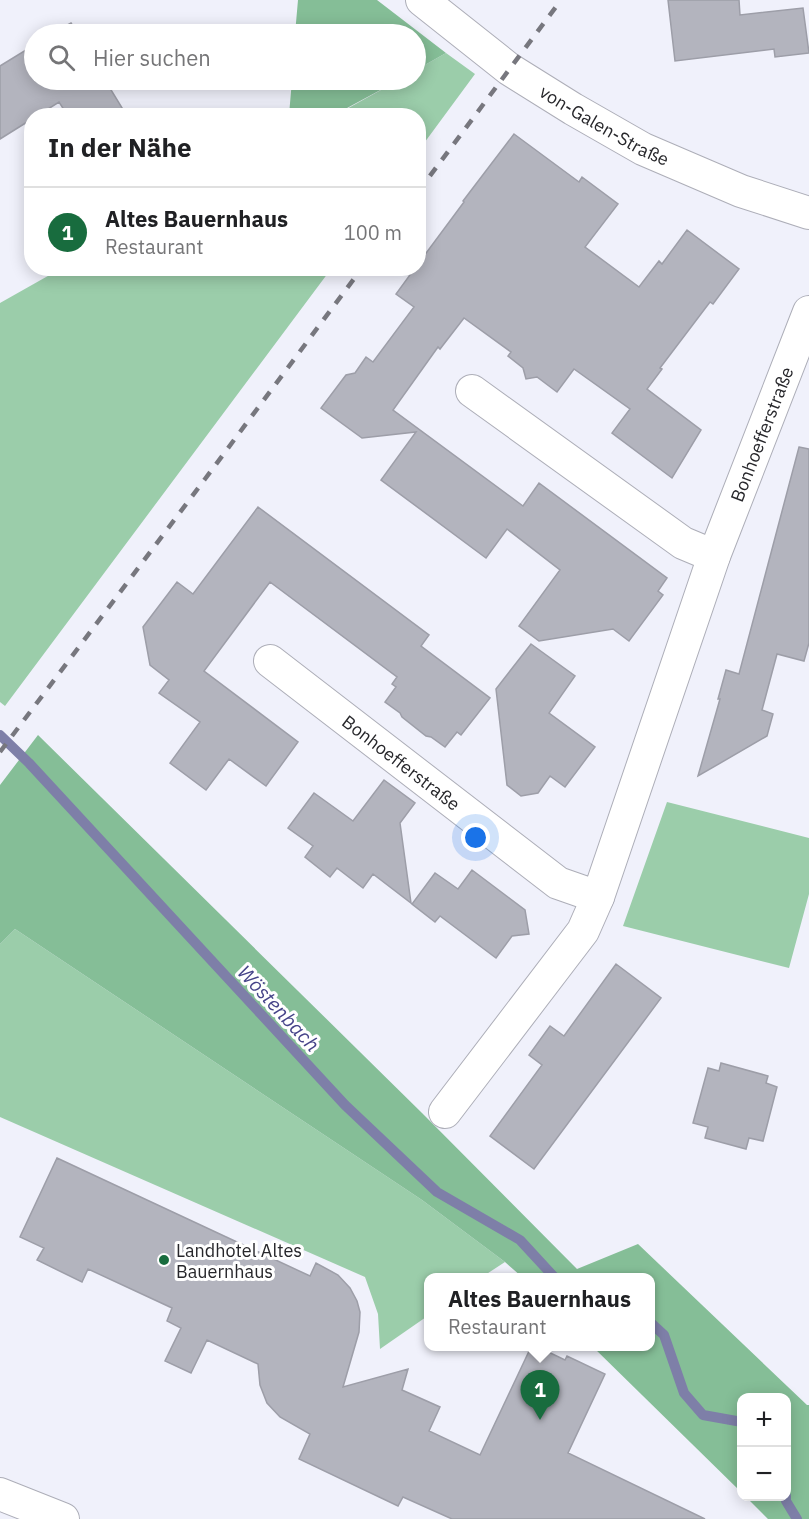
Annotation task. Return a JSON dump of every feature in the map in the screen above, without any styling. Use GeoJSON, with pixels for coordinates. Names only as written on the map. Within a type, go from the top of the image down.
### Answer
{"type":"FeatureCollection","features":[{"type":"Feature","properties":{"kind":"street","name":"von-Galen-Straße"},"geometry":{"type":"LineString","coordinates":[[422,0],[509,69],[643,149],[741,191],[809,213]]}},
{"type":"Feature","properties":{"kind":"street","name":"Bonhoefferstraße"},"geometry":{"type":"LineString","coordinates":[[445,1112],[583,931],[598,897],[714,556],[809,312]]}},
{"type":"Feature","properties":{"kind":"street"},"geometry":{"type":"LineString","coordinates":[[472,391],[683,543],[714,556]]}},
{"type":"Feature","properties":{"kind":"street","name":"Bonhoefferstraße"},"geometry":{"type":"LineString","coordinates":[[270,661],[558,883],[598,897]]}},
{"type":"Feature","properties":{"kind":"street"},"geometry":{"type":"LineString","coordinates":[[0,1494],[63,1519]]}},
{"type":"Feature","properties":{"kind":"green space"},"geometry":{"type":"Polygon","coordinates":[[[298,0],[377,0],[408,24],[296,24],[298,0]]]}},
{"type":"Feature","properties":{"kind":"green space"},"geometry":{"type":"Polygon","coordinates":[[[426,38],[446,53],[426,64],[426,38]]]}},
{"type":"Feature","properties":{"kind":"green space"},"geometry":{"type":"Polygon","coordinates":[[[446,53],[475,74],[426,140],[426,108],[348,108],[381,90],[426,90],[426,64],[446,53]]]}},
{"type":"Feature","properties":{"kind":"green space"},"geometry":{"type":"Polygon","coordinates":[[[291,90],[380,90],[347,108],[290,108],[291,90]]]}},
{"type":"Feature","properties":{"kind":"green space"},"geometry":{"type":"Polygon","coordinates":[[[48,276],[326,276],[5,706],[0,702],[0,303],[48,276]]]}},
{"type":"Feature","properties":{"kind":"green space"},"geometry":{"type":"Polygon","coordinates":[[[38,735],[577,1269],[638,1244],[809,1405],[809,1519],[768,1519],[750,1501],[791,1501],[791,1393],[737,1393],[737,1488],[597,1351],[655,1351],[655,1273],[517,1273],[422,1200],[15,929],[0,944],[0,785],[38,735]]]}},
{"type":"Feature","properties":{"kind":"green space"},"geometry":{"type":"Polygon","coordinates":[[[667,802],[809,838],[809,894],[789,968],[623,926],[667,802]]]}},
{"type":"Feature","properties":{"kind":"green space"},"geometry":{"type":"Polygon","coordinates":[[[15,929],[422,1200],[505,1262],[488,1273],[424,1273],[424,1318],[380,1349],[378,1314],[365,1277],[0,1117],[0,944],[15,929]]]}},
{"type":"Feature","properties":{"kind":"building"},"geometry":{"type":"Polygon","coordinates":[[[668,0],[739,0],[740,15],[803,8],[809,53],[775,57],[774,49],[675,61],[668,0]]]}},
{"type":"Feature","properties":{"kind":"building"},"geometry":{"type":"Polygon","coordinates":[[[24,51],[24,90],[111,90],[122,108],[63,108],[59,102],[50,108],[24,108],[24,124],[0,139],[0,66],[24,51]]]}},
{"type":"Feature","properties":{"kind":"building"},"geometry":{"type":"Polygon","coordinates":[[[514,134],[579,182],[582,177],[618,204],[585,247],[639,287],[659,261],[662,264],[687,230],[739,269],[713,304],[710,302],[647,389],[701,430],[672,478],[612,433],[630,409],[574,369],[557,392],[537,377],[526,379],[523,368],[508,356],[511,352],[464,318],[440,349],[438,347],[393,410],[523,506],[539,483],[667,578],[658,591],[663,595],[629,641],[613,629],[539,641],[519,626],[560,570],[507,529],[486,558],[381,480],[416,432],[362,438],[321,408],[346,375],[355,373],[366,357],[373,362],[414,307],[396,294],[409,276],[426,276],[426,253],[514,134]]]}},
{"type":"Feature","properties":{"kind":"building"},"geometry":{"type":"Polygon","coordinates":[[[799,447],[809,449],[809,643],[804,661],[777,654],[762,710],[773,714],[767,736],[698,776],[726,670],[739,674],[799,447]]]}},
{"type":"Feature","properties":{"kind":"building"},"geometry":{"type":"Polygon","coordinates":[[[258,507],[429,635],[421,646],[490,698],[461,735],[457,732],[445,747],[426,736],[402,717],[385,702],[396,687],[392,684],[397,677],[270,582],[204,671],[298,742],[266,786],[229,759],[206,790],[170,763],[200,722],[159,693],[169,680],[150,665],[143,627],[177,582],[193,594],[258,507]]]}},
{"type":"Feature","properties":{"kind":"building"},"geometry":{"type":"Polygon","coordinates":[[[531,644],[575,676],[549,713],[595,747],[565,787],[550,776],[538,793],[521,796],[507,785],[496,689],[531,644]]]}},
{"type":"Feature","properties":{"kind":"building"},"geometry":{"type":"Polygon","coordinates":[[[384,780],[415,803],[400,823],[411,903],[373,874],[363,888],[337,868],[330,877],[305,857],[313,846],[288,828],[314,793],[353,821],[384,780]]]}},
{"type":"Feature","properties":{"kind":"building"},"geometry":{"type":"Polygon","coordinates":[[[472,870],[525,910],[529,934],[512,936],[496,958],[440,916],[435,922],[412,904],[435,873],[458,889],[472,870]]]}},
{"type":"Feature","properties":{"kind":"building"},"geometry":{"type":"Polygon","coordinates":[[[616,964],[661,998],[534,1169],[490,1136],[542,1065],[529,1055],[550,1026],[564,1036],[616,964]]]}},
{"type":"Feature","properties":{"kind":"building"},"geometry":{"type":"Polygon","coordinates":[[[721,1063],[768,1076],[766,1083],[777,1087],[763,1141],[749,1138],[746,1149],[705,1138],[708,1127],[693,1123],[708,1068],[719,1071],[721,1063]]]}},
{"type":"Feature","properties":{"kind":"building"},"geometry":{"type":"Polygon","coordinates":[[[57,1158],[310,1276],[316,1263],[338,1275],[350,1288],[360,1312],[359,1332],[343,1387],[408,1369],[402,1390],[440,1407],[429,1431],[480,1455],[529,1351],[546,1351],[565,1360],[567,1356],[605,1374],[568,1453],[705,1519],[452,1519],[403,1497],[398,1506],[299,1459],[310,1434],[280,1417],[267,1403],[260,1385],[258,1364],[207,1340],[191,1373],[165,1361],[181,1328],[167,1321],[172,1308],[88,1269],[82,1282],[37,1260],[44,1248],[20,1237],[57,1158]]]}},
{"type":"Feature","properties":{"kind":"waterway","name":"Wöstenbach"},"geometry":{"type":"LineString","coordinates":[[0,735],[29,763],[345,1105],[437,1192],[520,1240],[550,1273]]}},
{"type":"Feature","properties":{"kind":"waterway","name":"Wöstenbach"},"geometry":{"type":"LineString","coordinates":[[655,1327],[664,1335],[684,1393],[703,1415],[737,1421]]}},
{"type":"Feature","properties":{"kind":"waterway","name":"Wöstenbach"},"geometry":{"type":"LineString","coordinates":[[786,1501],[797,1519]]}},
{"type":"Feature","properties":{"kind":"railway"},"geometry":{"type":"LineString","coordinates":[[426,181],[561,0]]}},
{"type":"Feature","properties":{"kind":"railway"},"geometry":{"type":"LineString","coordinates":[[0,752],[356,276]]}},
{"type":"Feature","properties":{"kind":"place","name":"Landhotel Altes Bauernhaus"},"geometry":{"type":"Point","coordinates":[164,1260]}},
{"type":"Feature","properties":{"kind":"place","name":"Altes Bauernhaus"},"geometry":{"type":"Point","coordinates":[540,1420]}}]}
